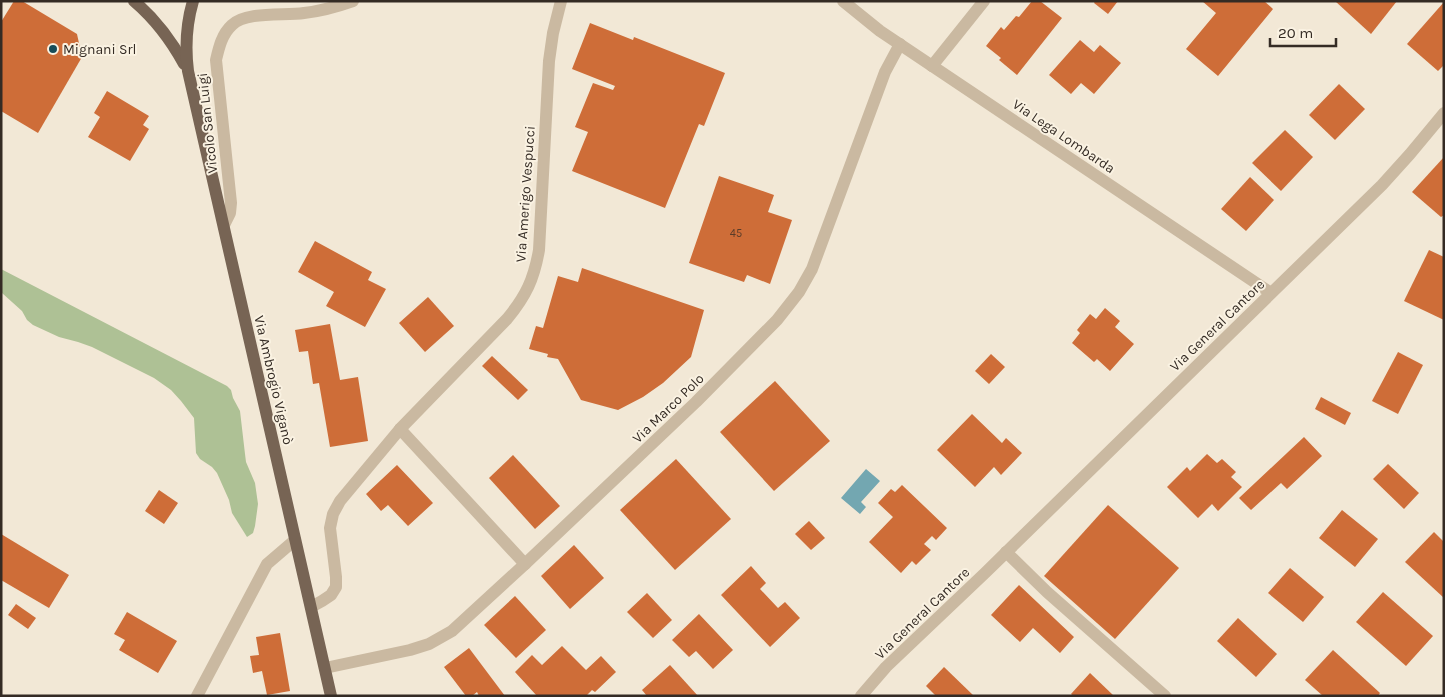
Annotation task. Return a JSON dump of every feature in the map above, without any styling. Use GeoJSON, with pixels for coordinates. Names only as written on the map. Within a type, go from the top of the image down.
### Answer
{"type":"FeatureCollection","features":[{"type":"Feature","properties":{"kind":"main road","name":"Via Ambrogio Viganò"},"geometry":{"type":"LineString","coordinates":[[134,1],[161,28],[176,48],[188,71]]}},
{"type":"Feature","properties":{"kind":"main road","name":"Via Ambrogio Viganò"},"geometry":{"type":"LineString","coordinates":[[193,1],[188,17],[186,35],[188,71],[332,696]]}},
{"type":"Feature","properties":{"kind":"street","name":"Vicolo San Luigi"},"geometry":{"type":"LineString","coordinates":[[224,225],[230,213],[231,203],[216,60],[226,32],[233,23],[246,18],[292,15],[328,9],[353,1]]}},
{"type":"Feature","properties":{"kind":"street","name":"Via Amerigo Vespucci"},"geometry":{"type":"LineString","coordinates":[[311,607],[331,594],[336,587],[330,528],[333,514],[340,501],[400,429],[507,318],[520,302],[528,287],[536,266],[539,250],[549,61],[552,33],[561,1]]}},
{"type":"Feature","properties":{"kind":"street","name":"Via Lega Lombarda"},"geometry":{"type":"LineString","coordinates":[[843,1],[880,30],[932,66],[1271,293]]}},
{"type":"Feature","properties":{"kind":"street"},"geometry":{"type":"LineString","coordinates":[[932,66],[984,1]]}},
{"type":"Feature","properties":{"kind":"street","name":"Via Marco Polo"},"geometry":{"type":"LineString","coordinates":[[325,668],[410,650],[429,644],[452,631],[696,402],[777,320],[800,292],[812,268],[885,72],[900,44]]}},
{"type":"Feature","properties":{"kind":"street","name":"Via General Cantore"},"geometry":{"type":"LineString","coordinates":[[860,696],[886,667],[1382,185],[1444,113]]}},
{"type":"Feature","properties":{"kind":"street"},"geometry":{"type":"LineString","coordinates":[[400,429],[525,564]]}},
{"type":"Feature","properties":{"kind":"street"},"geometry":{"type":"LineString","coordinates":[[196,696],[267,564],[295,540]]}},
{"type":"Feature","properties":{"kind":"street"},"geometry":{"type":"LineString","coordinates":[[1006,552],[1047,592],[1165,696]]}},
{"type":"Feature","properties":{"kind":"green space"},"geometry":{"type":"Polygon","coordinates":[[[1,269],[227,386],[231,390],[240,411],[246,462],[255,483],[258,504],[253,533],[247,537],[232,513],[229,500],[217,473],[200,459],[196,453],[194,418],[171,390],[154,378],[92,347],[59,337],[33,325],[27,320],[22,311],[2,293],[1,269]]]}},
{"type":"Feature","properties":{"kind":"water"},"geometry":{"type":"Polygon","coordinates":[[[866,469],[880,481],[861,502],[866,507],[860,514],[841,498],[866,469]]]}},
{"type":"Feature","properties":{"kind":"building"},"geometry":{"type":"Polygon","coordinates":[[[14,1],[22,1],[77,34],[82,57],[38,133],[1,111],[1,22],[14,1]]]}},
{"type":"Feature","properties":{"kind":"building"},"geometry":{"type":"Polygon","coordinates":[[[1032,1],[1040,1],[1062,18],[1017,75],[986,46],[1001,27],[1004,30],[1016,16],[1019,17],[1032,1]]]}},
{"type":"Feature","properties":{"kind":"building"},"geometry":{"type":"Polygon","coordinates":[[[1095,1],[1118,1],[1108,14],[1094,3],[1095,1]]]}},
{"type":"Feature","properties":{"kind":"building"},"geometry":{"type":"Polygon","coordinates":[[[1202,1],[1264,1],[1273,9],[1218,76],[1186,49],[1216,13],[1202,1]]]}},
{"type":"Feature","properties":{"kind":"building"},"geometry":{"type":"Polygon","coordinates":[[[1335,1],[1397,1],[1371,34],[1335,1]]]}},
{"type":"Feature","properties":{"kind":"building"},"geometry":{"type":"Polygon","coordinates":[[[1444,2],[1444,65],[1438,71],[1407,44],[1444,2]]]}},
{"type":"Feature","properties":{"kind":"building"},"geometry":{"type":"Polygon","coordinates":[[[590,23],[633,40],[634,37],[725,73],[704,126],[699,124],[665,208],[572,171],[588,132],[575,127],[593,83],[613,90],[615,86],[572,69],[590,23]]]}},
{"type":"Feature","properties":{"kind":"building"},"geometry":{"type":"Polygon","coordinates":[[[1080,40],[1094,52],[1100,45],[1121,63],[1094,94],[1081,83],[1071,94],[1049,75],[1080,40]]]}},
{"type":"Feature","properties":{"kind":"building"},"geometry":{"type":"Polygon","coordinates":[[[1339,84],[1365,109],[1335,140],[1309,115],[1339,84]]]}},
{"type":"Feature","properties":{"kind":"building"},"geometry":{"type":"Polygon","coordinates":[[[107,91],[149,116],[143,125],[149,129],[130,161],[88,137],[100,117],[94,113],[107,91]]]}},
{"type":"Feature","properties":{"kind":"building"},"geometry":{"type":"Polygon","coordinates":[[[1285,130],[1313,157],[1281,191],[1252,163],[1285,130]]]}},
{"type":"Feature","properties":{"kind":"building"},"geometry":{"type":"Polygon","coordinates":[[[1444,157],[1444,215],[1441,217],[1412,192],[1444,157]]]}},
{"type":"Feature","properties":{"kind":"building"},"geometry":{"type":"Polygon","coordinates":[[[719,176],[774,195],[768,212],[792,220],[770,284],[747,275],[744,282],[689,263],[719,176]]]}},
{"type":"Feature","properties":{"kind":"building"},"geometry":{"type":"Polygon","coordinates":[[[1250,177],[1274,200],[1246,231],[1221,209],[1250,177]]]}},
{"type":"Feature","properties":{"kind":"building"},"geometry":{"type":"Polygon","coordinates":[[[315,241],[372,272],[368,280],[386,289],[365,327],[326,306],[334,292],[298,272],[315,241]]]}},
{"type":"Feature","properties":{"kind":"building"},"geometry":{"type":"Polygon","coordinates":[[[1429,250],[1444,257],[1444,320],[1404,301],[1429,250]]]}},
{"type":"Feature","properties":{"kind":"building"},"geometry":{"type":"Polygon","coordinates":[[[582,268],[704,310],[691,357],[663,383],[643,397],[618,410],[581,400],[558,359],[547,357],[548,354],[529,349],[536,326],[543,328],[558,276],[578,282],[582,268]]]}},
{"type":"Feature","properties":{"kind":"building"},"geometry":{"type":"Polygon","coordinates":[[[428,297],[454,326],[425,352],[399,323],[428,297]]]}},
{"type":"Feature","properties":{"kind":"building"},"geometry":{"type":"Polygon","coordinates":[[[1105,308],[1120,321],[1115,327],[1134,344],[1110,371],[1097,359],[1094,362],[1072,343],[1080,333],[1077,330],[1090,314],[1096,319],[1105,308]]]}},
{"type":"Feature","properties":{"kind":"building"},"geometry":{"type":"Polygon","coordinates":[[[330,324],[340,380],[358,377],[368,441],[330,447],[319,383],[313,384],[308,351],[299,352],[295,330],[330,324]]]}},
{"type":"Feature","properties":{"kind":"building"},"geometry":{"type":"Polygon","coordinates":[[[1398,352],[1423,365],[1398,414],[1372,401],[1398,352]]]}},
{"type":"Feature","properties":{"kind":"building"},"geometry":{"type":"Polygon","coordinates":[[[991,354],[1005,367],[989,384],[975,371],[991,354]]]}},
{"type":"Feature","properties":{"kind":"building"},"geometry":{"type":"Polygon","coordinates":[[[492,356],[528,390],[518,400],[482,366],[492,356]]]}},
{"type":"Feature","properties":{"kind":"building"},"geometry":{"type":"Polygon","coordinates":[[[775,381],[830,441],[774,491],[720,432],[775,381]]]}},
{"type":"Feature","properties":{"kind":"building"},"geometry":{"type":"Polygon","coordinates":[[[1321,397],[1351,413],[1345,425],[1315,409],[1321,397]]]}},
{"type":"Feature","properties":{"kind":"building"},"geometry":{"type":"Polygon","coordinates":[[[972,414],[1002,443],[1006,438],[1022,453],[1001,475],[994,467],[975,487],[937,450],[972,414]]]}},
{"type":"Feature","properties":{"kind":"building"},"geometry":{"type":"Polygon","coordinates":[[[1304,437],[1322,456],[1287,489],[1281,483],[1251,510],[1239,498],[1304,437]]]}},
{"type":"Feature","properties":{"kind":"building"},"geometry":{"type":"Polygon","coordinates":[[[1207,454],[1217,463],[1222,459],[1236,472],[1231,477],[1242,487],[1218,511],[1212,504],[1198,518],[1167,487],[1187,467],[1190,471],[1207,454]]]}},
{"type":"Feature","properties":{"kind":"building"},"geometry":{"type":"Polygon","coordinates":[[[513,455],[560,506],[535,529],[489,478],[513,455]]]}},
{"type":"Feature","properties":{"kind":"building"},"geometry":{"type":"Polygon","coordinates":[[[676,459],[731,519],[675,570],[620,510],[676,459]]]}},
{"type":"Feature","properties":{"kind":"building"},"geometry":{"type":"Polygon","coordinates":[[[1388,464],[1419,493],[1404,509],[1373,479],[1388,464]]]}},
{"type":"Feature","properties":{"kind":"building"},"geometry":{"type":"Polygon","coordinates":[[[397,465],[433,503],[408,526],[388,505],[381,511],[366,494],[397,465]]]}},
{"type":"Feature","properties":{"kind":"building"},"geometry":{"type":"Polygon","coordinates":[[[902,485],[947,528],[936,540],[932,536],[924,544],[931,550],[916,565],[912,561],[901,573],[869,542],[893,517],[878,503],[891,489],[895,492],[902,485]]]}},
{"type":"Feature","properties":{"kind":"building"},"geometry":{"type":"Polygon","coordinates":[[[159,490],[178,503],[164,524],[145,511],[159,490]]]}},
{"type":"Feature","properties":{"kind":"building"},"geometry":{"type":"Polygon","coordinates":[[[1108,505],[1179,568],[1115,639],[1044,576],[1108,505]]]}},
{"type":"Feature","properties":{"kind":"building"},"geometry":{"type":"Polygon","coordinates":[[[1342,510],[1378,539],[1355,567],[1319,538],[1342,510]]]}},
{"type":"Feature","properties":{"kind":"building"},"geometry":{"type":"Polygon","coordinates":[[[809,521],[825,538],[811,550],[795,534],[809,521]]]}},
{"type":"Feature","properties":{"kind":"building"},"geometry":{"type":"Polygon","coordinates":[[[1434,532],[1444,542],[1444,598],[1405,562],[1434,532]]]}},
{"type":"Feature","properties":{"kind":"building"},"geometry":{"type":"Polygon","coordinates":[[[1,534],[69,575],[49,608],[1,580],[1,534]]]}},
{"type":"Feature","properties":{"kind":"building"},"geometry":{"type":"Polygon","coordinates":[[[574,545],[604,578],[570,609],[541,576],[574,545]]]}},
{"type":"Feature","properties":{"kind":"building"},"geometry":{"type":"Polygon","coordinates":[[[751,566],[766,583],[760,589],[778,608],[785,602],[800,618],[770,647],[721,595],[751,566]]]}},
{"type":"Feature","properties":{"kind":"building"},"geometry":{"type":"Polygon","coordinates":[[[1290,568],[1324,597],[1303,622],[1268,593],[1290,568]]]}},
{"type":"Feature","properties":{"kind":"building"},"geometry":{"type":"Polygon","coordinates":[[[1019,585],[1074,637],[1060,653],[1033,628],[1020,642],[991,615],[1019,585]]]}},
{"type":"Feature","properties":{"kind":"building"},"geometry":{"type":"Polygon","coordinates":[[[1383,592],[1433,636],[1406,666],[1356,622],[1383,592]]]}},
{"type":"Feature","properties":{"kind":"building"},"geometry":{"type":"Polygon","coordinates":[[[647,593],[672,620],[653,638],[627,612],[647,593]]]}},
{"type":"Feature","properties":{"kind":"building"},"geometry":{"type":"Polygon","coordinates":[[[515,596],[546,630],[516,658],[484,625],[515,596]]]}},
{"type":"Feature","properties":{"kind":"building"},"geometry":{"type":"Polygon","coordinates":[[[16,604],[36,618],[28,629],[8,615],[16,604]]]}},
{"type":"Feature","properties":{"kind":"building"},"geometry":{"type":"Polygon","coordinates":[[[127,612],[177,641],[158,673],[119,650],[125,640],[114,634],[127,612]]]}},
{"type":"Feature","properties":{"kind":"building"},"geometry":{"type":"Polygon","coordinates":[[[699,614],[733,650],[713,669],[696,651],[689,657],[672,640],[699,614]]]}},
{"type":"Feature","properties":{"kind":"building"},"geometry":{"type":"Polygon","coordinates":[[[1238,618],[1277,654],[1256,677],[1217,641],[1238,618]]]}},
{"type":"Feature","properties":{"kind":"building"},"geometry":{"type":"Polygon","coordinates":[[[280,633],[290,691],[267,695],[262,671],[253,673],[250,656],[259,655],[256,637],[280,633]]]}},
{"type":"Feature","properties":{"kind":"building"},"geometry":{"type":"Polygon","coordinates":[[[562,646],[586,670],[601,656],[616,672],[595,692],[592,690],[586,696],[537,696],[515,672],[532,655],[542,665],[562,646]]]}},
{"type":"Feature","properties":{"kind":"building"},"geometry":{"type":"Polygon","coordinates":[[[469,648],[505,696],[479,696],[477,692],[472,696],[466,696],[444,667],[469,648]]]}},
{"type":"Feature","properties":{"kind":"building"},"geometry":{"type":"Polygon","coordinates":[[[1333,650],[1380,693],[1378,696],[1323,696],[1305,680],[1333,650]]]}},
{"type":"Feature","properties":{"kind":"building"},"geometry":{"type":"Polygon","coordinates":[[[670,665],[698,696],[647,696],[642,690],[670,665]]]}},
{"type":"Feature","properties":{"kind":"building"},"geometry":{"type":"Polygon","coordinates":[[[944,667],[974,696],[936,696],[926,686],[944,667]]]}},
{"type":"Feature","properties":{"kind":"building"},"geometry":{"type":"Polygon","coordinates":[[[1090,673],[1114,696],[1073,696],[1071,694],[1090,673]]]}},
{"type":"Feature","properties":{"kind":"place","name":"Mignani Srl"},"geometry":{"type":"Point","coordinates":[53,49]}}]}
